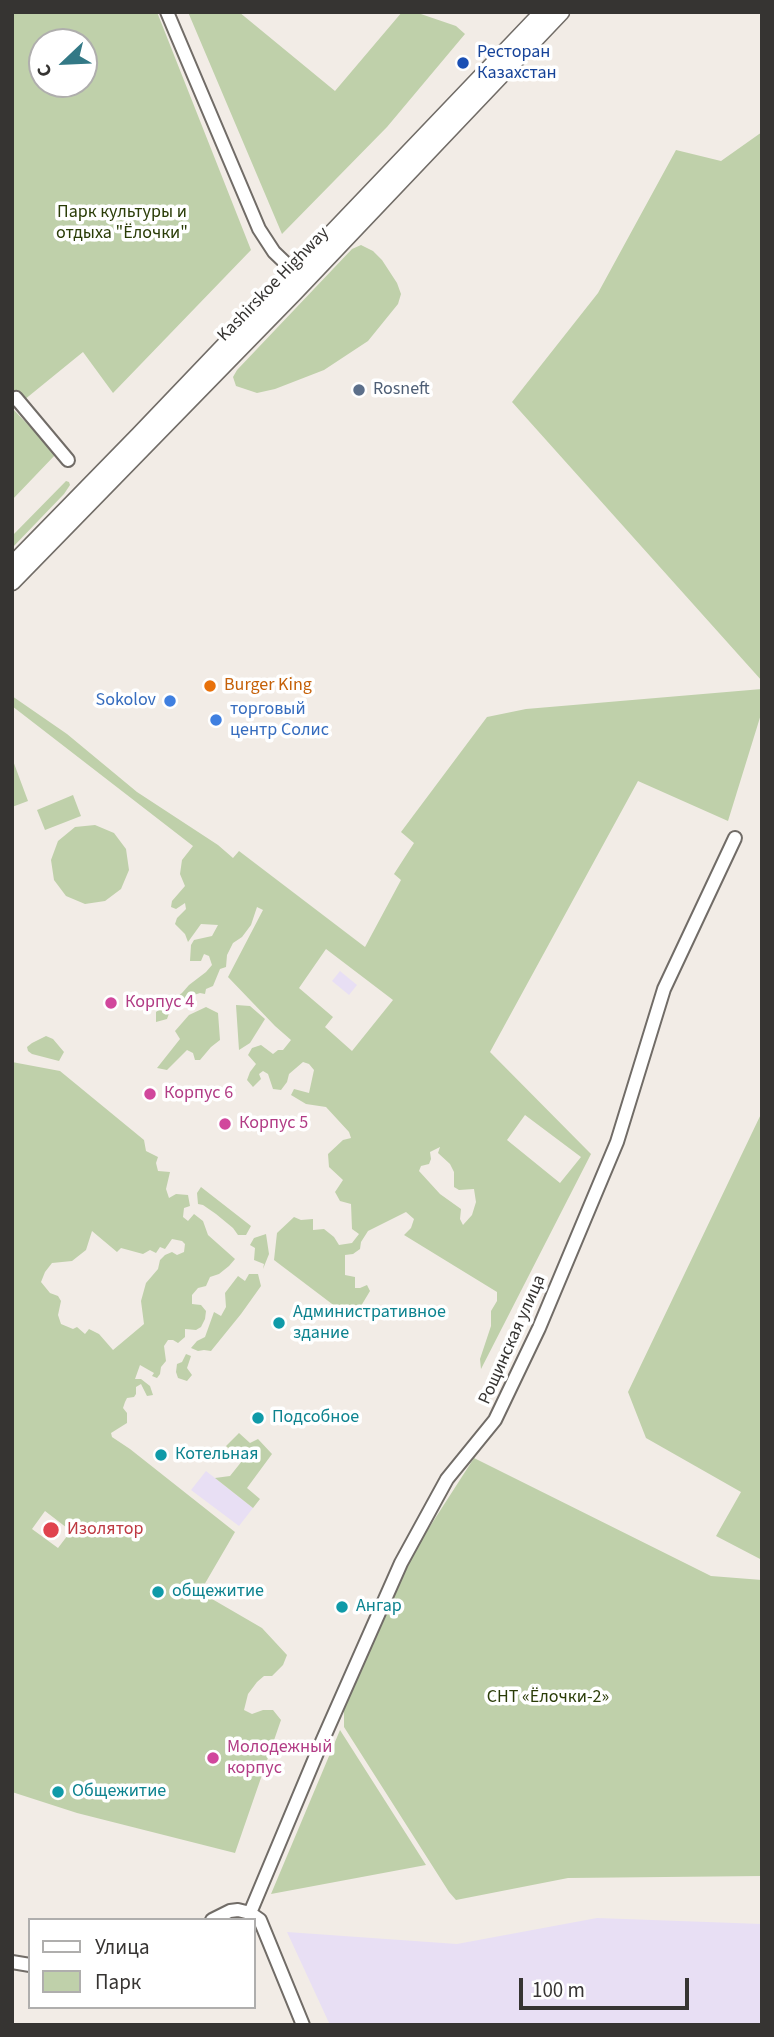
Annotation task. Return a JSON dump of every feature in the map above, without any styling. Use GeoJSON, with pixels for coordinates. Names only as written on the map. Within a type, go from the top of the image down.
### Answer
{"type":"FeatureCollection","features":[{"type":"Feature","properties":{"kind":"main road","name":"Kashirskoe Highway"},"geometry":{"type":"LineString","coordinates":[[12,582],[300,277],[543,12]]}},
{"type":"Feature","properties":{"kind":"main road","name":"Kashirskoe Highway"},"geometry":{"type":"LineString","coordinates":[[12,565],[561,12]]}},
{"type":"Feature","properties":{"kind":"street"},"geometry":{"type":"LineString","coordinates":[[167,12],[259,229],[268,244],[300,277]]}},
{"type":"Feature","properties":{"kind":"street"},"geometry":{"type":"LineString","coordinates":[[14,399],[68,460]]}},
{"type":"Feature","properties":{"kind":"street","name":"Рощинская улица"},"geometry":{"type":"LineString","coordinates":[[250,1913],[401,1563],[447,1479],[495,1420],[539,1328],[617,1142],[664,989],[735,838]]}},
{"type":"Feature","properties":{"kind":"street"},"geometry":{"type":"LineString","coordinates":[[217,1918],[234,1911],[250,1913],[255,1918]]}},
{"type":"Feature","properties":{"kind":"street"},"geometry":{"type":"LineString","coordinates":[[256,1918],[262,1924],[303,2025]]}},
{"type":"Feature","properties":{"kind":"shaded area"},"geometry":{"type":"Polygon","coordinates":[[[340,971],[357,985],[349,995],[332,981],[340,971]]]}},
{"type":"Feature","properties":{"kind":"shaded area","name":"Котельная"},"geometry":{"type":"Polygon","coordinates":[[[206,1471],[253,1508],[239,1526],[191,1490],[206,1471]]]}},
{"type":"Feature","properties":{"kind":"shaded area"},"geometry":{"type":"Polygon","coordinates":[[[597,1918],[762,1924],[762,2025],[330,2025],[287,1932],[457,1944],[597,1918]]]}},
{"type":"Feature","properties":{"kind":"green space","name":"Парк культуры и отдыха \"Ёлочки\""},"geometry":{"type":"Polygon","coordinates":[[[12,12],[157,12],[251,250],[113,393],[83,352],[13,409],[56,454],[12,500],[12,12]]]}},
{"type":"Feature","properties":{"kind":"green space"},"geometry":{"type":"Polygon","coordinates":[[[188,12],[239,12],[335,91],[402,12],[415,12],[456,26],[465,34],[387,127],[282,234],[188,12]]]}},
{"type":"Feature","properties":{"kind":"green space"},"geometry":{"type":"Polygon","coordinates":[[[762,132],[762,681],[512,402],[598,293],[676,150],[721,161],[762,132]]]}},
{"type":"Feature","properties":{"kind":"green space"},"geometry":{"type":"Polygon","coordinates":[[[361,245],[382,260],[401,294],[398,304],[368,341],[324,370],[275,389],[257,393],[236,386],[233,377],[237,370],[352,249],[361,245]]]}},
{"type":"Feature","properties":{"kind":"green space"},"geometry":{"type":"Polygon","coordinates":[[[66,481],[70,485],[64,494],[12,548],[12,536],[66,481]]]}},
{"type":"Feature","properties":{"kind":"green space"},"geometry":{"type":"Polygon","coordinates":[[[762,689],[762,711],[728,821],[638,781],[490,1052],[591,1154],[481,1369],[480,1359],[491,1326],[491,1311],[497,1301],[497,1292],[404,1235],[411,1228],[414,1219],[406,1212],[368,1231],[360,1249],[345,1255],[345,1275],[355,1277],[355,1288],[367,1285],[370,1291],[361,1306],[340,1310],[274,1260],[277,1233],[294,1217],[301,1220],[313,1219],[313,1230],[324,1229],[339,1245],[352,1243],[359,1234],[352,1229],[351,1204],[340,1201],[335,1192],[343,1180],[329,1167],[328,1154],[343,1140],[351,1138],[349,1132],[326,1107],[306,1104],[291,1095],[294,1089],[309,1093],[314,1070],[303,1062],[289,1074],[281,1090],[273,1089],[268,1074],[263,1071],[259,1074],[261,1079],[253,1087],[247,1080],[256,1064],[248,1055],[252,1048],[261,1045],[273,1054],[283,1050],[291,1040],[228,977],[263,910],[257,907],[251,925],[242,937],[233,943],[227,955],[226,967],[220,969],[213,986],[206,989],[205,994],[194,995],[193,1004],[171,1008],[167,1019],[156,1022],[156,1012],[182,993],[212,965],[209,956],[204,954],[201,961],[190,961],[191,945],[194,940],[212,936],[218,925],[201,924],[188,942],[185,934],[175,924],[186,909],[185,903],[176,909],[171,907],[172,901],[185,886],[180,874],[182,860],[193,846],[12,706],[12,696],[67,734],[137,792],[218,845],[233,858],[239,851],[365,947],[401,880],[394,874],[414,843],[401,832],[487,717],[526,709],[762,689]],[[326,949],[299,988],[333,1017],[325,1027],[352,1051],[393,1000],[326,949]],[[525,1115],[507,1140],[560,1183],[581,1157],[525,1115]],[[440,1147],[430,1152],[429,1164],[421,1166],[419,1171],[440,1194],[461,1209],[460,1219],[463,1225],[472,1215],[476,1202],[474,1189],[459,1190],[454,1187],[454,1172],[438,1153],[440,1147]]]}},
{"type":"Feature","properties":{"kind":"green space"},"geometry":{"type":"Polygon","coordinates":[[[12,758],[28,801],[12,807],[12,758]]]}},
{"type":"Feature","properties":{"kind":"green space"},"geometry":{"type":"Polygon","coordinates":[[[73,795],[81,816],[45,830],[37,810],[73,795]]]}},
{"type":"Feature","properties":{"kind":"green space"},"geometry":{"type":"Polygon","coordinates":[[[95,825],[114,833],[126,849],[129,870],[121,889],[105,901],[85,904],[66,896],[54,880],[51,860],[58,841],[75,827],[95,825]]]}},
{"type":"Feature","properties":{"kind":"green space"},"geometry":{"type":"Polygon","coordinates":[[[236,1005],[250,1006],[265,1019],[250,1043],[239,1050],[236,1005]]]}},
{"type":"Feature","properties":{"kind":"green space"},"geometry":{"type":"Polygon","coordinates":[[[206,1007],[218,1013],[220,1040],[200,1060],[195,1060],[193,1053],[187,1050],[167,1070],[157,1068],[180,1039],[175,1031],[189,1015],[206,1007]]]}},
{"type":"Feature","properties":{"kind":"green space"},"geometry":{"type":"Polygon","coordinates":[[[46,1036],[53,1039],[64,1052],[59,1061],[28,1051],[27,1047],[46,1036]]]}},
{"type":"Feature","properties":{"kind":"green space"},"geometry":{"type":"Polygon","coordinates":[[[12,1062],[60,1071],[144,1140],[146,1151],[158,1157],[158,1171],[170,1172],[166,1189],[169,1198],[176,1194],[188,1195],[190,1206],[184,1208],[183,1217],[188,1221],[194,1214],[203,1221],[208,1235],[235,1259],[219,1274],[210,1277],[206,1286],[198,1288],[192,1295],[192,1304],[201,1305],[206,1311],[205,1319],[196,1330],[185,1329],[185,1337],[178,1343],[168,1340],[164,1346],[166,1361],[157,1378],[152,1376],[154,1373],[140,1365],[135,1379],[141,1379],[150,1386],[153,1395],[147,1396],[141,1384],[136,1387],[136,1394],[127,1398],[123,1408],[127,1413],[127,1423],[111,1433],[112,1437],[235,1532],[200,1592],[262,1628],[287,1655],[283,1665],[272,1676],[264,1676],[248,1694],[244,1710],[252,1714],[273,1710],[281,1720],[235,1853],[77,1813],[12,1792],[12,1062]],[[92,1231],[86,1250],[72,1261],[52,1263],[41,1282],[61,1301],[58,1315],[61,1324],[73,1329],[77,1327],[85,1334],[89,1329],[99,1334],[113,1350],[144,1324],[141,1301],[146,1283],[158,1269],[160,1260],[172,1252],[177,1255],[184,1252],[185,1244],[172,1239],[165,1249],[160,1247],[156,1253],[150,1250],[143,1254],[121,1248],[117,1252],[92,1231]],[[45,1511],[32,1529],[58,1548],[71,1531],[45,1511]]]}},
{"type":"Feature","properties":{"kind":"green space"},"geometry":{"type":"Polygon","coordinates":[[[762,1112],[762,1560],[716,1536],[741,1492],[646,1438],[628,1392],[762,1112]]]}},
{"type":"Feature","properties":{"kind":"green space"},"geometry":{"type":"Polygon","coordinates":[[[201,1187],[251,1226],[246,1235],[238,1235],[216,1214],[198,1204],[197,1193],[201,1187]]]}},
{"type":"Feature","properties":{"kind":"green space"},"geometry":{"type":"Polygon","coordinates":[[[266,1234],[269,1254],[263,1269],[264,1264],[254,1260],[255,1248],[250,1245],[254,1238],[266,1234]]]}},
{"type":"Feature","properties":{"kind":"green space"},"geometry":{"type":"Polygon","coordinates":[[[249,1274],[258,1274],[261,1286],[241,1314],[211,1351],[191,1348],[205,1337],[214,1312],[221,1316],[226,1307],[225,1293],[238,1276],[245,1281],[249,1274]]]}},
{"type":"Feature","properties":{"kind":"green space"},"geometry":{"type":"Polygon","coordinates":[[[186,1354],[191,1356],[187,1368],[192,1375],[187,1381],[178,1378],[176,1372],[177,1364],[182,1362],[186,1354]]]}},
{"type":"Feature","properties":{"kind":"green space"},"geometry":{"type":"Polygon","coordinates":[[[239,1433],[250,1443],[258,1439],[272,1454],[247,1488],[260,1499],[253,1508],[215,1478],[230,1476],[242,1461],[226,1446],[239,1433]]]}},
{"type":"Feature","properties":{"kind":"green space","name":"СНТ «Ёлочки-2»"},"geometry":{"type":"Polygon","coordinates":[[[474,1458],[711,1576],[762,1580],[762,1876],[568,1878],[456,1900],[449,1892],[344,1727],[344,1710],[407,1562],[474,1458]]]}},
{"type":"Feature","properties":{"kind":"green space"},"geometry":{"type":"Polygon","coordinates":[[[340,1730],[426,1865],[271,1894],[340,1730]]]}},
{"type":"Feature","properties":{"kind":"place","name":"Ресторан Казахстан"},"geometry":{"type":"Point","coordinates":[463,63]}},
{"type":"Feature","properties":{"kind":"place","name":"Rosneft"},"geometry":{"type":"Point","coordinates":[359,390]}},
{"type":"Feature","properties":{"kind":"place","name":"Burger King"},"geometry":{"type":"Point","coordinates":[210,686]}},
{"type":"Feature","properties":{"kind":"place","name":"Sokolov"},"geometry":{"type":"Point","coordinates":[170,701]}},
{"type":"Feature","properties":{"kind":"place","name":"торговый центр Солис"},"geometry":{"type":"Point","coordinates":[216,720]}},
{"type":"Feature","properties":{"kind":"place","name":"Корпус 4"},"geometry":{"type":"Point","coordinates":[111,1003]}},
{"type":"Feature","properties":{"kind":"place","name":"Корпус 6"},"geometry":{"type":"Point","coordinates":[150,1094]}},
{"type":"Feature","properties":{"kind":"place","name":"Корпус 5"},"geometry":{"type":"Point","coordinates":[225,1124]}},
{"type":"Feature","properties":{"kind":"place","name":"Административное здание"},"geometry":{"type":"Point","coordinates":[279,1323]}},
{"type":"Feature","properties":{"kind":"place","name":"Подсобное"},"geometry":{"type":"Point","coordinates":[258,1418]}},
{"type":"Feature","properties":{"kind":"place","name":"Котельная"},"geometry":{"type":"Point","coordinates":[161,1455]}},
{"type":"Feature","properties":{"kind":"place","name":"Изолятор"},"geometry":{"type":"Point","coordinates":[51,1530]}},
{"type":"Feature","properties":{"kind":"place","name":"общежитие"},"geometry":{"type":"Point","coordinates":[158,1592]}},
{"type":"Feature","properties":{"kind":"place","name":"Ангар"},"geometry":{"type":"Point","coordinates":[342,1607]}},
{"type":"Feature","properties":{"kind":"place","name":"Молодежный корпус"},"geometry":{"type":"Point","coordinates":[213,1758]}},
{"type":"Feature","properties":{"kind":"place","name":"Общежитие"},"geometry":{"type":"Point","coordinates":[58,1792]}}]}
